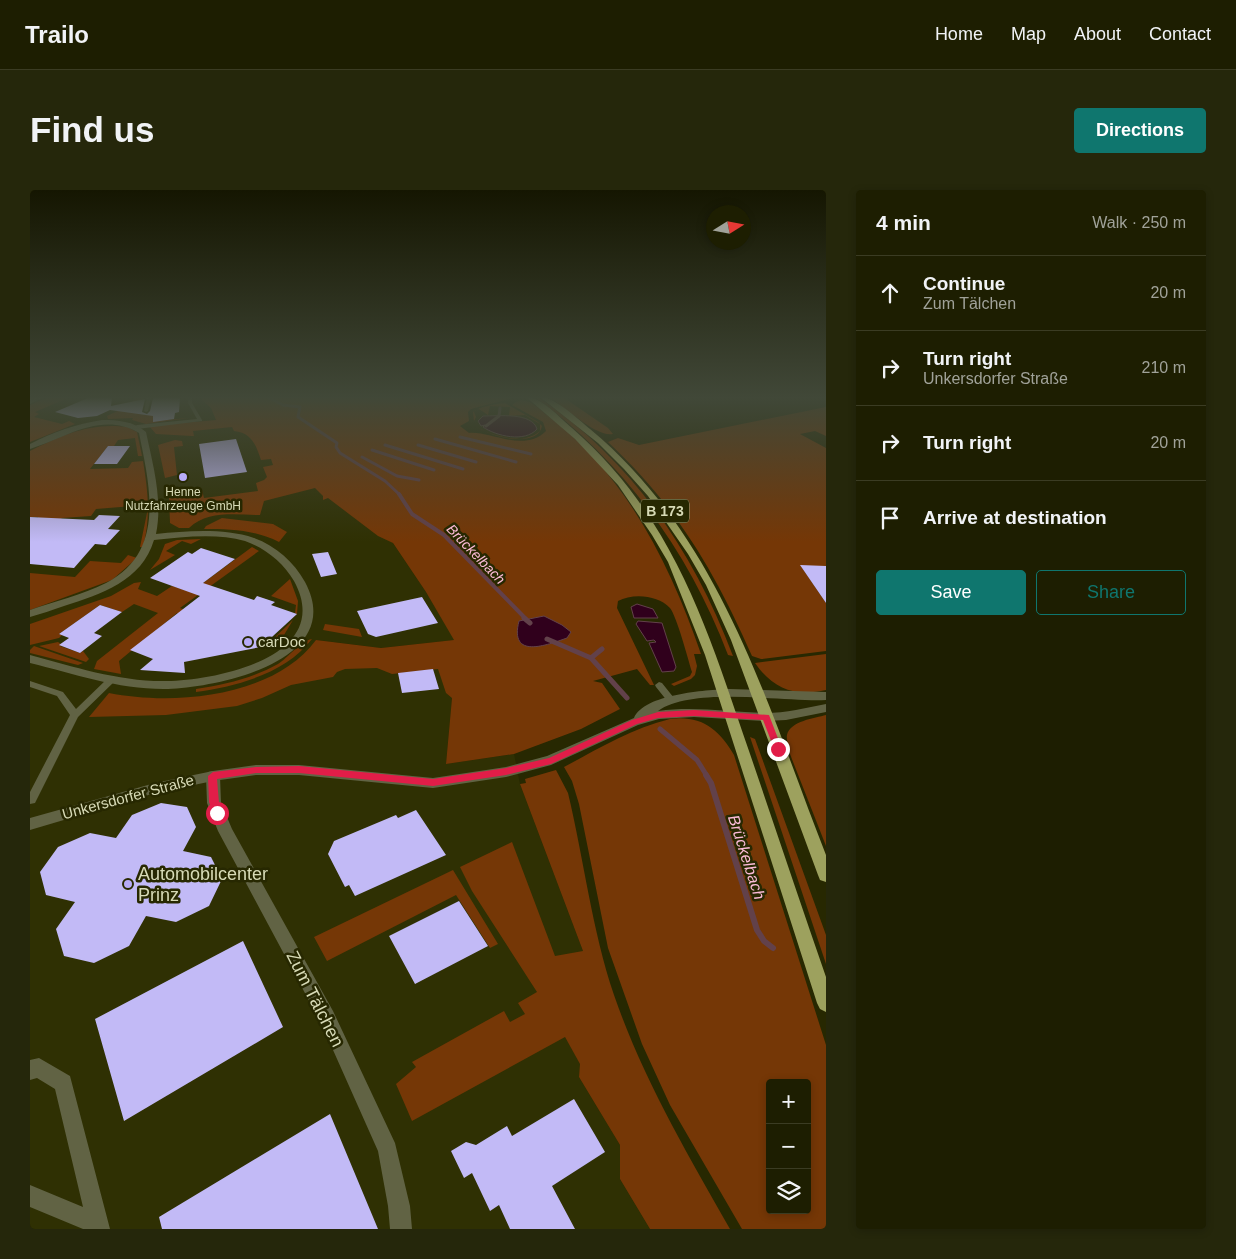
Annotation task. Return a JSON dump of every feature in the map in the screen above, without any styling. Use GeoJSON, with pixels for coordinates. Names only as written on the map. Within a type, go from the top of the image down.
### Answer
{"type":"FeatureCollection","features":[{"type":"Feature","properties":{"kind":"main road","name":"B 173"},"geometry":{"type":"LineString","coordinates":[[587,445],[614,473],[640,508],[671,560],[686,590],[724,694],[826,1003]]}},
{"type":"Feature","properties":{"kind":"main road","name":"B 173"},"geometry":{"type":"LineString","coordinates":[[606,445],[631,470],[666,512],[698,561],[728,618],[826,876]]}},
{"type":"Feature","properties":{"kind":"street"},"geometry":{"type":"LineString","coordinates":[[30,614],[95,591],[119,580],[134,569],[146,552],[152,537],[154,495],[145,445]]}},
{"type":"Feature","properties":{"kind":"street"},"geometry":{"type":"LineString","coordinates":[[30,659],[133,684],[168,686],[201,683],[233,676],[279,656],[292,646],[303,632],[308,619],[307,598],[294,571],[283,559],[264,546],[248,539],[230,537],[152,537]]}},
{"type":"Feature","properties":{"kind":"street","name":"Unkersdorfer Straße"},"geometry":{"type":"LineString","coordinates":[[634,722],[646,711],[671,700],[724,694],[826,696]]}},
{"type":"Feature","properties":{"kind":"street","name":"Unkersdorfer Straße"},"geometry":{"type":"LineString","coordinates":[[30,824],[155,788],[213,776],[256,770],[299,770],[433,783],[506,772],[551,760],[634,722],[675,713],[766,717],[786,716],[826,708]]}},
{"type":"Feature","properties":{"kind":"street","name":"Zum Tälchen"},"geometry":{"type":"LineString","coordinates":[[213,776],[214,802],[225,832],[327,1017],[388,1150],[399,1206],[401,1229]]}},
{"type":"Feature","properties":{"kind":"street"},"geometry":{"type":"LineString","coordinates":[[30,1070],[39,1068],[62,1083],[98,1226]]}},
{"type":"Feature","properties":{"kind":"street"},"geometry":{"type":"LineString","coordinates":[[30,1196],[98,1226]]}},
{"type":"Feature","properties":{"kind":"lane"},"geometry":{"type":"LineString","coordinates":[[32,800],[75,714],[112,679]]}},
{"type":"Feature","properties":{"kind":"lane"},"geometry":{"type":"LineString","coordinates":[[30,684],[60,694],[75,714]]}},
{"type":"Feature","properties":{"kind":"lane"},"geometry":{"type":"LineString","coordinates":[[659,685],[671,700]]}},
{"type":"Feature","properties":{"kind":"shaded area"},"geometry":{"type":"Polygon","coordinates":[[[30,445],[269,445],[393,543],[455,640],[381,648],[317,640],[309,650],[456,656],[446,764],[514,754],[520,784],[583,951],[565,1037],[581,1064],[579,1077],[620,1145],[620,1179],[650,1229],[30,1229],[30,445]]]}},
{"type":"Feature","properties":{"kind":"shaded area"},"geometry":{"type":"Polygon","coordinates":[[[42,445],[114,445],[108,446],[90,469],[128,468],[132,462],[143,461],[148,508],[132,509],[133,506],[96,509],[91,516],[62,518],[30,549],[38,517],[30,517],[30,451],[42,445]]]}},
{"type":"Feature","properties":{"kind":"shaded area"},"geometry":{"type":"Polygon","coordinates":[[[136,445],[140,445],[142,456],[138,456],[136,445]]]}},
{"type":"Feature","properties":{"kind":"shaded area"},"geometry":{"type":"Polygon","coordinates":[[[158,445],[183,445],[174,447],[177,475],[165,478],[158,445]]]}},
{"type":"Feature","properties":{"kind":"shaded area"},"geometry":{"type":"Polygon","coordinates":[[[255,445],[582,445],[623,494],[660,555],[689,620],[701,654],[694,654],[697,666],[695,675],[691,679],[674,686],[671,684],[690,676],[692,672],[676,620],[670,608],[659,600],[638,596],[618,601],[617,608],[654,685],[650,685],[637,669],[593,681],[602,683],[620,709],[581,729],[514,754],[446,764],[452,698],[446,693],[438,669],[392,674],[377,668],[345,669],[337,672],[333,677],[291,685],[262,698],[237,706],[166,715],[89,717],[109,693],[135,697],[192,697],[221,693],[249,685],[275,674],[298,659],[316,640],[381,648],[454,640],[426,592],[393,543],[378,536],[328,498],[323,500],[323,496],[315,488],[264,501],[260,515],[232,514],[213,516],[196,522],[189,528],[179,528],[170,523],[169,497],[171,495],[202,490],[204,498],[258,491],[256,483],[267,477],[263,467],[273,465],[271,459],[261,460],[255,445]]]}},
{"type":"Feature","properties":{"kind":"shaded area"},"geometry":{"type":"Polygon","coordinates":[[[592,445],[597,445],[630,479],[679,544],[717,617],[733,656],[728,655],[694,580],[673,545],[625,480],[592,445]]]}},
{"type":"Feature","properties":{"kind":"shaded area"},"geometry":{"type":"Polygon","coordinates":[[[611,445],[821,445],[826,448],[826,566],[801,566],[826,603],[826,651],[761,659],[752,656],[723,595],[692,541],[654,491],[611,445]]]}},
{"type":"Feature","properties":{"kind":"shaded area"},"geometry":{"type":"Polygon","coordinates":[[[148,509],[146,536],[143,547],[140,547],[148,509]]]}},
{"type":"Feature","properties":{"kind":"shaded area"},"geometry":{"type":"Polygon","coordinates":[[[222,518],[273,524],[287,532],[279,542],[252,533],[204,529],[206,526],[222,518]]]}},
{"type":"Feature","properties":{"kind":"shaded area"},"geometry":{"type":"Polygon","coordinates":[[[201,539],[191,544],[182,541],[166,551],[175,555],[150,570],[159,559],[165,544],[177,540],[201,539]]]}},
{"type":"Feature","properties":{"kind":"shaded area"},"geometry":{"type":"Polygon","coordinates":[[[252,547],[259,551],[180,608],[272,640],[293,620],[284,635],[274,645],[201,619],[276,647],[275,649],[177,613],[119,661],[121,674],[94,669],[97,661],[158,613],[134,604],[122,612],[100,605],[59,634],[62,635],[59,638],[30,645],[30,624],[111,596],[134,583],[141,582],[138,589],[157,596],[172,586],[191,592],[252,547]]]}},
{"type":"Feature","properties":{"kind":"shaded area"},"geometry":{"type":"Polygon","coordinates":[[[128,555],[137,558],[112,580],[30,610],[30,573],[75,577],[90,561],[121,563],[128,555]]]}},
{"type":"Feature","properties":{"kind":"shaded area"},"geometry":{"type":"Polygon","coordinates":[[[290,579],[298,601],[297,614],[295,613],[296,605],[271,596],[290,579]]]}},
{"type":"Feature","properties":{"kind":"shaded area"},"geometry":{"type":"Polygon","coordinates":[[[637,604],[653,609],[658,618],[634,618],[631,607],[637,604]]]}},
{"type":"Feature","properties":{"kind":"shaded area"},"geometry":{"type":"Polygon","coordinates":[[[544,616],[571,632],[567,638],[550,644],[532,647],[519,641],[517,633],[519,621],[544,616]]]}},
{"type":"Feature","properties":{"kind":"shaded area"},"geometry":{"type":"Polygon","coordinates":[[[638,621],[662,623],[676,667],[674,671],[662,672],[649,643],[656,642],[654,640],[647,641],[636,624],[638,621]]]}},
{"type":"Feature","properties":{"kind":"shaded area"},"geometry":{"type":"Polygon","coordinates":[[[325,624],[359,629],[362,637],[323,630],[325,624]]]}},
{"type":"Feature","properties":{"kind":"shaded area"},"geometry":{"type":"Polygon","coordinates":[[[312,639],[301,651],[274,670],[244,682],[196,692],[196,689],[238,680],[268,669],[278,664],[303,643],[312,639]]]}},
{"type":"Feature","properties":{"kind":"shaded area"},"geometry":{"type":"Polygon","coordinates":[[[58,642],[61,644],[60,646],[80,653],[83,651],[89,659],[86,662],[39,646],[58,642]]]}},
{"type":"Feature","properties":{"kind":"shaded area"},"geometry":{"type":"Polygon","coordinates":[[[34,646],[83,663],[78,665],[30,653],[34,646]]]}},
{"type":"Feature","properties":{"kind":"shaded area"},"geometry":{"type":"Polygon","coordinates":[[[826,654],[826,690],[815,692],[795,691],[777,685],[755,663],[826,654]]]}},
{"type":"Feature","properties":{"kind":"shaded area"},"geometry":{"type":"Polygon","coordinates":[[[826,715],[826,846],[788,749],[787,735],[789,730],[798,723],[826,715]]]}},
{"type":"Feature","properties":{"kind":"shaded area"},"geometry":{"type":"Polygon","coordinates":[[[670,719],[691,719],[715,731],[734,755],[826,1045],[826,1229],[742,1229],[670,1105],[642,1044],[608,948],[579,804],[572,781],[564,767],[642,728],[670,719]]]}},
{"type":"Feature","properties":{"kind":"shaded area"},"geometry":{"type":"Polygon","coordinates":[[[750,737],[755,739],[826,935],[826,964],[750,737]]]}},
{"type":"Feature","properties":{"kind":"shaded area"},"geometry":{"type":"Polygon","coordinates":[[[556,770],[568,793],[594,920],[614,995],[652,1086],[730,1229],[650,1229],[620,1179],[620,1145],[579,1077],[580,1064],[565,1037],[412,1121],[396,1084],[416,1067],[412,1062],[504,1011],[510,1022],[525,1014],[518,1003],[537,992],[472,891],[460,867],[512,842],[555,956],[583,951],[520,784],[526,783],[525,779],[556,770]]]}},
{"type":"Feature","properties":{"kind":"shaded area"},"geometry":{"type":"Polygon","coordinates":[[[453,870],[498,944],[490,948],[456,895],[327,961],[314,937],[453,870]]]}},
{"type":"Feature","properties":{"kind":"building"},"geometry":{"type":"Polygon","coordinates":[[[199,445],[238,445],[247,472],[205,478],[199,445]]]}},
{"type":"Feature","properties":{"kind":"building"},"geometry":{"type":"Polygon","coordinates":[[[108,446],[130,446],[117,464],[94,464],[108,446]]]}},
{"type":"Feature","properties":{"kind":"building"},"geometry":{"type":"Polygon","coordinates":[[[99,515],[120,516],[108,529],[120,530],[106,545],[95,544],[74,568],[30,564],[30,517],[94,520],[99,515]]]}},
{"type":"Feature","properties":{"kind":"building"},"geometry":{"type":"Polygon","coordinates":[[[201,548],[235,559],[203,583],[254,600],[257,596],[275,602],[271,605],[297,614],[261,647],[184,662],[185,673],[140,670],[153,659],[130,650],[200,596],[150,578],[188,552],[192,554],[201,548]]]}},
{"type":"Feature","properties":{"kind":"building"},"geometry":{"type":"Polygon","coordinates":[[[328,552],[337,574],[321,577],[312,554],[328,552]]]}},
{"type":"Feature","properties":{"kind":"building"},"geometry":{"type":"Polygon","coordinates":[[[800,565],[826,566],[826,603],[800,565]]]}},
{"type":"Feature","properties":{"kind":"building"},"geometry":{"type":"Polygon","coordinates":[[[422,597],[438,623],[376,637],[368,634],[357,611],[422,597]]]}},
{"type":"Feature","properties":{"kind":"building"},"geometry":{"type":"Polygon","coordinates":[[[100,605],[122,612],[94,633],[102,636],[80,653],[59,645],[69,638],[59,634],[100,605]]]}},
{"type":"Feature","properties":{"kind":"building"},"geometry":{"type":"Polygon","coordinates":[[[433,669],[439,689],[402,693],[398,673],[433,669]]]}},
{"type":"Feature","properties":{"kind":"building"},"geometry":{"type":"Polygon","coordinates":[[[161,803],[187,807],[196,827],[183,851],[211,857],[222,879],[209,906],[176,922],[146,916],[129,946],[94,963],[64,956],[56,929],[75,902],[46,895],[40,872],[58,847],[90,833],[116,838],[132,815],[161,803]]]}},
{"type":"Feature","properties":{"kind":"building"},"geometry":{"type":"Polygon","coordinates":[[[416,810],[446,855],[355,896],[349,885],[345,887],[328,854],[334,841],[396,815],[398,818],[416,810]]]}},
{"type":"Feature","properties":{"kind":"building"},"geometry":{"type":"Polygon","coordinates":[[[459,901],[488,946],[415,984],[389,936],[459,901]]]}},
{"type":"Feature","properties":{"kind":"building"},"geometry":{"type":"Polygon","coordinates":[[[243,941],[283,1027],[124,1121],[95,1019],[243,941]]]}},
{"type":"Feature","properties":{"kind":"building"},"geometry":{"type":"Polygon","coordinates":[[[574,1099],[605,1152],[552,1186],[575,1229],[510,1229],[499,1205],[490,1211],[472,1173],[464,1178],[451,1151],[466,1142],[476,1145],[507,1126],[512,1136],[574,1099]]]}},
{"type":"Feature","properties":{"kind":"building"},"geometry":{"type":"Polygon","coordinates":[[[330,1114],[378,1229],[162,1229],[159,1217],[330,1114]]]}},
{"type":"Feature","properties":{"kind":"waterway","name":"Brückelbach"},"geometry":{"type":"LineString","coordinates":[[336,445],[340,453],[385,481],[399,494]]}},
{"type":"Feature","properties":{"kind":"waterway"},"geometry":{"type":"LineString","coordinates":[[387,445],[463,469]]}},
{"type":"Feature","properties":{"kind":"waterway"},"geometry":{"type":"LineString","coordinates":[[420,445],[476,462]]}},
{"type":"Feature","properties":{"kind":"waterway"},"geometry":{"type":"LineString","coordinates":[[458,445],[516,462]]}},
{"type":"Feature","properties":{"kind":"waterway"},"geometry":{"type":"LineString","coordinates":[[495,445],[531,454]]}},
{"type":"Feature","properties":{"kind":"waterway"},"geometry":{"type":"LineString","coordinates":[[372,450],[434,470]]}},
{"type":"Feature","properties":{"kind":"waterway"},"geometry":{"type":"LineString","coordinates":[[362,457],[397,476],[419,480]]}},
{"type":"Feature","properties":{"kind":"waterway","name":"Brückelbach"},"geometry":{"type":"LineString","coordinates":[[399,494],[412,514],[444,535],[526,619]]}},
{"type":"Feature","properties":{"kind":"waterway","name":"Brückelbach"},"geometry":{"type":"LineString","coordinates":[[524,618],[530,623]]}},
{"type":"Feature","properties":{"kind":"waterway","name":"Brückelbach"},"geometry":{"type":"LineString","coordinates":[[547,639],[591,658]]}},
{"type":"Feature","properties":{"kind":"waterway"},"geometry":{"type":"LineString","coordinates":[[591,658],[602,649]]}},
{"type":"Feature","properties":{"kind":"waterway","name":"Brückelbach"},"geometry":{"type":"LineString","coordinates":[[591,658],[627,698]]}},
{"type":"Feature","properties":{"kind":"waterway","name":"Brückelbach"},"geometry":{"type":"LineString","coordinates":[[660,729],[697,760],[707,776]]}},
{"type":"Feature","properties":{"kind":"waterway","name":"Brückelbach"},"geometry":{"type":"LineString","coordinates":[[706,775],[711,783],[757,930],[764,941],[773,948]]}},
{"type":"Feature","properties":{"kind":"place","name":"Henne Nutzfahrzeuge GmbH"},"geometry":{"type":"Point","coordinates":[183,477]}},
{"type":"Feature","properties":{"kind":"place","name":"carDoc"},"geometry":{"type":"Point","coordinates":[248,642]}},
{"type":"Feature","properties":{"kind":"place","name":"Automobilcenter Prinz"},"geometry":{"type":"Point","coordinates":[128,884]}},
{"type":"Feature","properties":{"kind":"route"},"geometry":{"type":"LineString","coordinates":[[217,813],[214,802],[213,776],[256,770],[299,770],[433,783],[506,772],[551,760],[634,722],[658,715],[675,713],[766,717],[778,749]]}}]}
